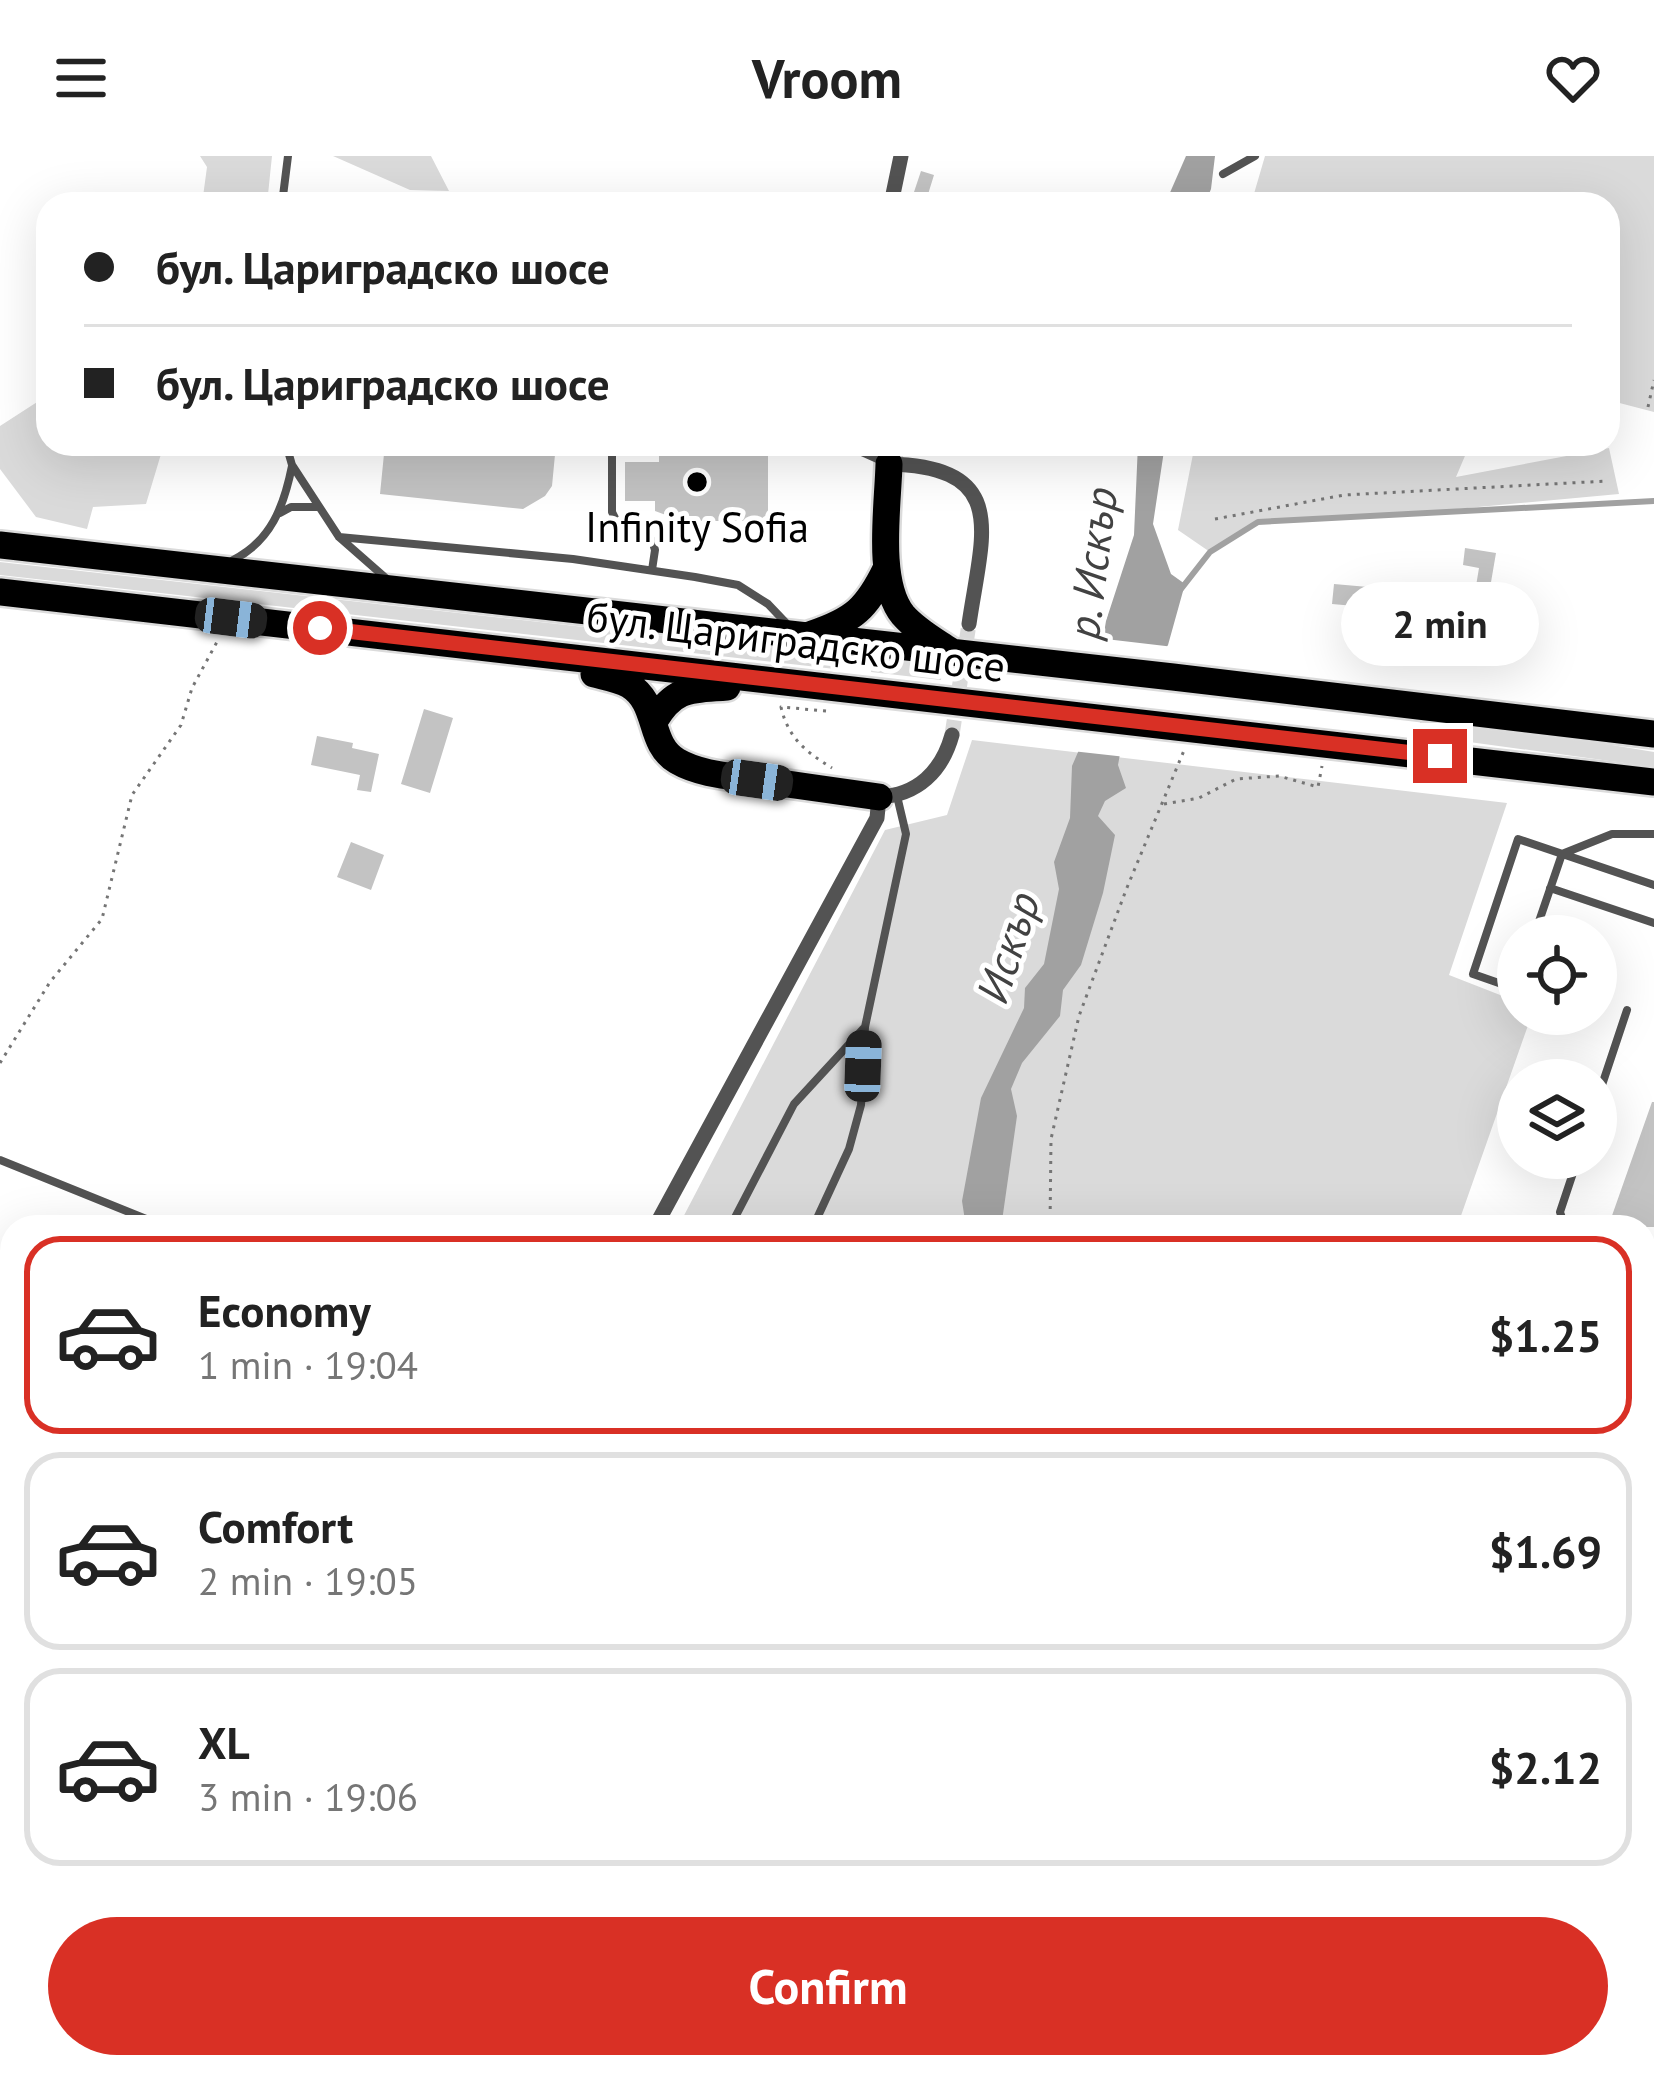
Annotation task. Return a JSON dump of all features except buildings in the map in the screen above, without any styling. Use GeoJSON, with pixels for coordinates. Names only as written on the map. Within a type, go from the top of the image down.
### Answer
{"type":"FeatureCollection","features":[{"type":"Feature","properties":{"kind":"highway"},"geometry":{"type":"LineString","coordinates":[[888,456],[886,568],[896,604],[914,626],[953,652]]}},
{"type":"Feature","properties":{"kind":"highway","name":"бул. Цариградско шосе"},"geometry":{"type":"LineString","coordinates":[[0,545],[1650,731]]}},
{"type":"Feature","properties":{"kind":"highway"},"geometry":{"type":"LineString","coordinates":[[802,635],[833,627],[856,614],[872,597],[886,568]]}},
{"type":"Feature","properties":{"kind":"highway","name":"бул. Цариградско шосе"},"geometry":{"type":"LineString","coordinates":[[0,592],[1024,709],[1177,736],[1654,782]]}},
{"type":"Feature","properties":{"kind":"highway"},"geometry":{"type":"LineString","coordinates":[[497,649],[623,682],[639,693],[655,720],[664,752],[687,766],[716,774],[888,796]]}},
{"type":"Feature","properties":{"kind":"highway"},"geometry":{"type":"LineString","coordinates":[[655,720],[668,700],[687,691],[786,682]]}},
{"type":"Feature","properties":{"kind":"street"},"geometry":{"type":"LineString","coordinates":[[894,192],[901,156]]}},
{"type":"Feature","properties":{"kind":"street"},"geometry":{"type":"LineString","coordinates":[[895,456],[945,472],[972,490],[979,502],[981,534],[969,624]]}},
{"type":"Feature","properties":{"kind":"street"},"geometry":{"type":"LineString","coordinates":[[662,1215],[888,796],[934,774],[952,735]]}},
{"type":"Feature","properties":{"kind":"lane"},"geometry":{"type":"LineString","coordinates":[[284,192],[288,156]]}},
{"type":"Feature","properties":{"kind":"lane"},"geometry":{"type":"LineString","coordinates":[[1222,175],[1255,156]]}},
{"type":"Feature","properties":{"kind":"lane"},"geometry":{"type":"LineString","coordinates":[[289,456],[339,537],[399,589]]}},
{"type":"Feature","properties":{"kind":"lane"},"geometry":{"type":"LineString","coordinates":[[612,456],[612,512],[618,524],[652,540],[652,570]]}},
{"type":"Feature","properties":{"kind":"lane"},"geometry":{"type":"LineString","coordinates":[[208,568],[254,550],[272,528],[286,498],[292,465]]}},
{"type":"Feature","properties":{"kind":"lane"},"geometry":{"type":"LineString","coordinates":[[277,515],[291,507],[319,508]]}},
{"type":"Feature","properties":{"kind":"lane"},"geometry":{"type":"LineString","coordinates":[[339,537],[573,559],[738,585],[802,635]]}},
{"type":"Feature","properties":{"kind":"lane"},"geometry":{"type":"LineString","coordinates":[[819,1215],[849,1149],[862,1105],[865,1027],[906,834],[888,796]]}},
{"type":"Feature","properties":{"kind":"lane"},"geometry":{"type":"LineString","coordinates":[[1541,915],[1562,854],[1612,834],[1654,834]]}},
{"type":"Feature","properties":{"kind":"lane"},"geometry":{"type":"LineString","coordinates":[[1497,983],[1472,974],[1518,839],[1654,885]]}},
{"type":"Feature","properties":{"kind":"lane"},"geometry":{"type":"LineString","coordinates":[[1550,888],[1654,923]]}},
{"type":"Feature","properties":{"kind":"lane"},"geometry":{"type":"LineString","coordinates":[[1611,1059],[1627,1010]]}},
{"type":"Feature","properties":{"kind":"lane"},"geometry":{"type":"LineString","coordinates":[[736,1215],[794,1104],[865,1027]]}},
{"type":"Feature","properties":{"kind":"lane"},"geometry":{"type":"LineString","coordinates":[[0,1160],[136,1215]]}},
{"type":"Feature","properties":{"kind":"lane"},"geometry":{"type":"LineString","coordinates":[[1561,1215],[1571,1179]]}},
{"type":"Feature","properties":{"kind":"path"},"geometry":{"type":"LineString","coordinates":[[1648,407],[1654,380]]}},
{"type":"Feature","properties":{"kind":"path"},"geometry":{"type":"LineString","coordinates":[[1215,519],[1344,495],[1607,482]]}},
{"type":"Feature","properties":{"kind":"path"},"geometry":{"type":"LineString","coordinates":[[0,1063],[50,982],[102,920],[132,794],[181,725],[192,688],[231,618]]}},
{"type":"Feature","properties":{"kind":"path"},"geometry":{"type":"LineString","coordinates":[[825,711],[781,707],[785,725],[802,749],[841,773]]}},
{"type":"Feature","properties":{"kind":"path"},"geometry":{"type":"LineString","coordinates":[[1050,1215],[1051,1139],[1079,1016],[1162,805],[1177,736]]}},
{"type":"Feature","properties":{"kind":"path"},"geometry":{"type":"LineString","coordinates":[[1162,805],[1199,798],[1236,779],[1279,776],[1318,787],[1323,764]]}},
{"type":"Feature","properties":{"kind":"shaded area"},"geometry":{"type":"Polygon","coordinates":[[[200,156],[272,156],[268,192],[204,192],[207,167],[200,156]]]}},
{"type":"Feature","properties":{"kind":"shaded area"},"geometry":{"type":"Polygon","coordinates":[[[333,156],[431,156],[449,191],[410,190],[333,156]]]}},
{"type":"Feature","properties":{"kind":"shaded area"},"geometry":{"type":"Polygon","coordinates":[[[1186,156],[1215,156],[1210,192],[1170,192],[1186,156]]]}},
{"type":"Feature","properties":{"kind":"shaded area"},"geometry":{"type":"Polygon","coordinates":[[[1265,156],[1654,156],[1654,412],[1620,403],[1620,192],[1254,192],[1265,156]]]}},
{"type":"Feature","properties":{"kind":"shaded area"},"geometry":{"type":"Polygon","coordinates":[[[36,403],[36,456],[160,456],[146,504],[93,507],[87,529],[36,517],[0,469],[0,426],[36,403]]]}},
{"type":"Feature","properties":{"kind":"shaded area"},"geometry":{"type":"Polygon","coordinates":[[[1137,456],[1163,456],[1153,524],[1171,574],[1185,584],[1168,645],[1129,705],[1118,765],[1126,788],[1105,801],[1098,816],[1115,835],[1081,965],[1063,990],[1060,1016],[1022,1063],[1011,1089],[1017,1116],[1003,1215],[964,1215],[962,1201],[981,1098],[1024,1008],[1025,988],[1044,964],[1059,889],[1054,862],[1070,818],[1072,766],[1088,729],[1106,621],[1134,535],[1137,456]]]}},
{"type":"Feature","properties":{"kind":"shaded area"},"geometry":{"type":"Polygon","coordinates":[[[1193,456],[1465,456],[1456,477],[1567,456],[1611,456],[1619,494],[1258,522],[1210,552],[1178,530],[1193,456]]]}},
{"type":"Feature","properties":{"kind":"shaded area"},"geometry":{"type":"Polygon","coordinates":[[[0,562],[837,655],[835,669],[0,575],[0,562]]]}},
{"type":"Feature","properties":{"kind":"shaded area"},"geometry":{"type":"Polygon","coordinates":[[[873,658],[942,666],[941,680],[871,672],[873,658]]]}},
{"type":"Feature","properties":{"kind":"shaded area"},"geometry":{"type":"Polygon","coordinates":[[[1420,722],[1654,752],[1654,767],[1418,735],[1420,722]]]}},
{"type":"Feature","properties":{"kind":"shaded area"},"geometry":{"type":"Polygon","coordinates":[[[972,740],[1507,803],[1449,975],[1497,994],[1497,1035],[1525,1035],[1516,1059],[1497,1059],[1497,1113],[1461,1215],[684,1215],[885,830],[947,815],[972,740]]]}},
{"type":"Feature","properties":{"kind":"pier"},"geometry":{"type":"Polygon","coordinates":[[[1097,638],[1174,647],[1135,708],[1126,757],[1072,751],[1082,728],[1097,638]]]}},
{"type":"Feature","properties":{"kind":"waterway"},"geometry":{"type":"LineString","coordinates":[[1181,589],[1210,552],[1258,522],[1654,501]]}},
{"type":"Feature","properties":{"kind":"tunnel"},"geometry":{"type":"LineString","coordinates":[[952,735],[969,624]]}},
{"type":"Feature","properties":{"kind":"place","name":"Infinity Sofia"},"geometry":{"type":"Point","coordinates":[697,482]}},
{"type":"Feature","properties":{"kind":"route"},"geometry":{"type":"LineString","coordinates":[[320,628],[1440,756]]}},
{"type":"Feature","properties":{"kind":"water label","name":"р. Искър"},"geometry":{"type":"Point","coordinates":[1091,563]}},
{"type":"Feature","properties":{"kind":"water label","name":"Искър"},"geometry":{"type":"Point","coordinates":[1007,947]}}]}
